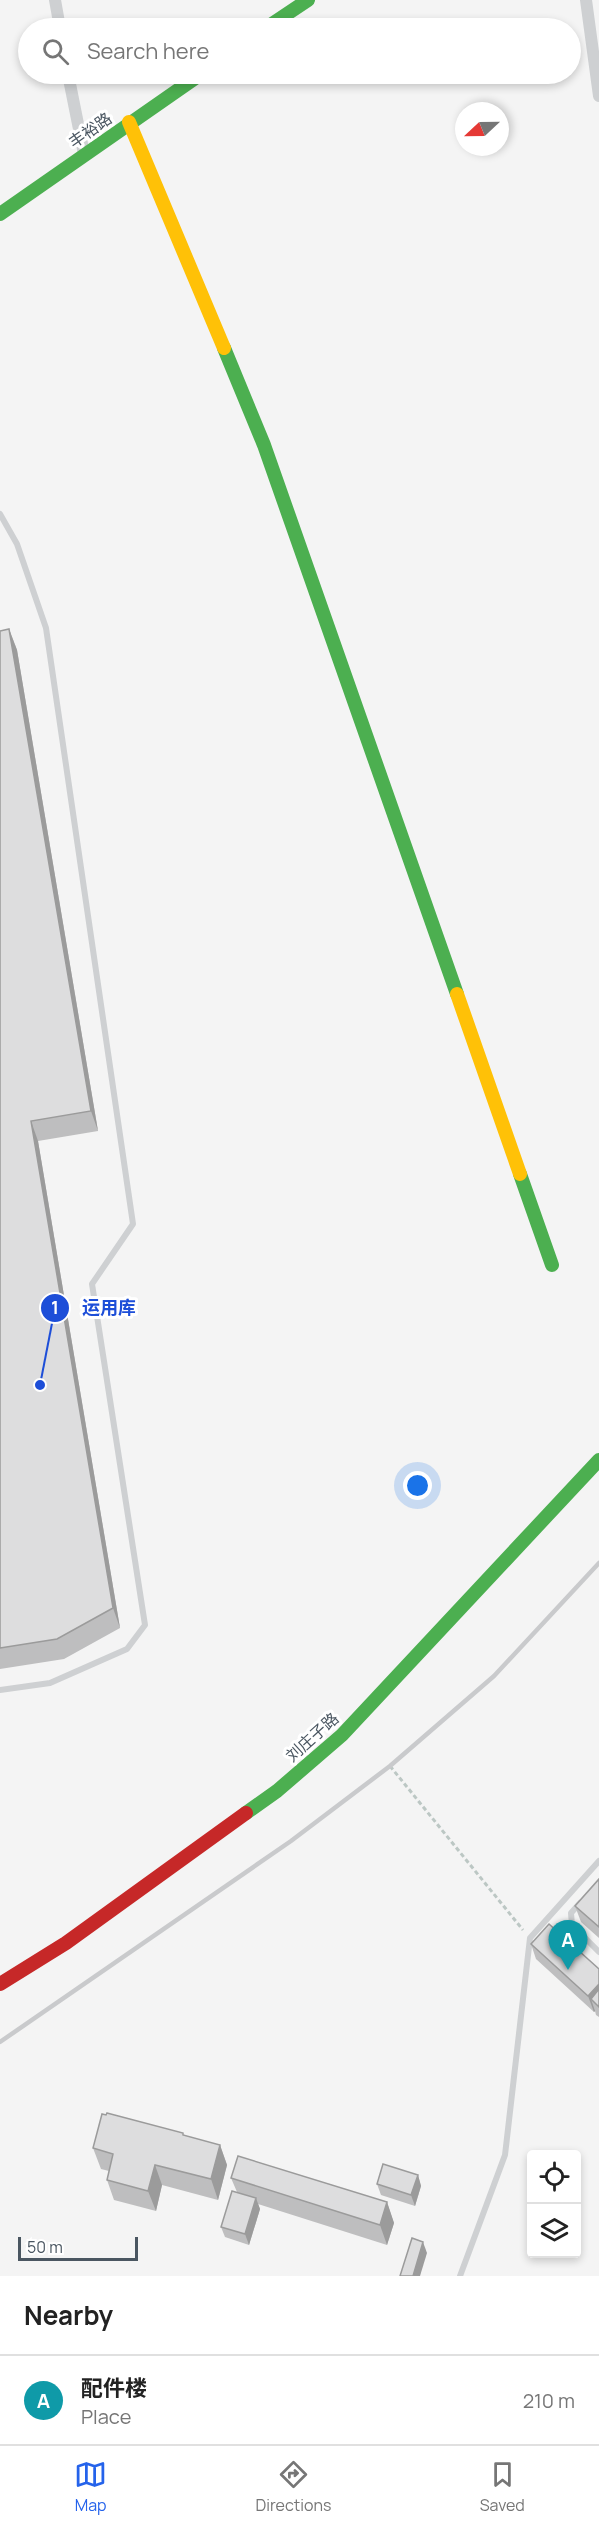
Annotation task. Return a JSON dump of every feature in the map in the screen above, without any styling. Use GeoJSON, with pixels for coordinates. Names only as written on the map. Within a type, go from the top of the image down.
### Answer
{"type":"FeatureCollection","features":[{"type":"Feature","properties":{"kind":"street"},"geometry":{"type":"LineString","coordinates":[[55,0],[58,18]]}},
{"type":"Feature","properties":{"kind":"street"},"geometry":{"type":"LineString","coordinates":[[281,18],[308,0]]}},
{"type":"Feature","properties":{"kind":"street"},"geometry":{"type":"LineString","coordinates":[[586,0],[599,96]]}},
{"type":"Feature","properties":{"kind":"street"},"geometry":{"type":"LineString","coordinates":[[70,84],[84,154]]}},
{"type":"Feature","properties":{"kind":"street","name":"丰裕路"},"geometry":{"type":"LineString","coordinates":[[0,214],[186,84]]}},
{"type":"Feature","properties":{"kind":"street"},"geometry":{"type":"LineString","coordinates":[[129,122],[264,445],[552,1265]]}},
{"type":"Feature","properties":{"kind":"street","name":"刘庄子路"},"geometry":{"type":"LineString","coordinates":[[0,1984],[66,1943],[277,1791],[342,1735],[599,1460]]}},
{"type":"Feature","properties":{"kind":"lane"},"geometry":{"type":"LineString","coordinates":[[0,514],[17,544],[46,628],[133,1224],[92,1284],[145,1625],[127,1648],[50,1683],[0,1690]]}},
{"type":"Feature","properties":{"kind":"lane"},"geometry":{"type":"LineString","coordinates":[[460,2276],[505,2155],[530,1938],[599,1861]]}},
{"type":"Feature","properties":{"kind":"lane"},"geometry":{"type":"LineString","coordinates":[[585,1898],[571,1913],[572,1925],[599,1952]]}},
{"type":"Feature","properties":{"kind":"path"},"geometry":{"type":"LineString","coordinates":[[390,1766],[504,1910],[530,1938]]}},
{"type":"Feature","properties":{"kind":"building"},"geometry":{"type":"Polygon","coordinates":[[[9,629],[91,1111],[31,1121],[113,1608],[57,1639],[0,1648],[0,631],[9,629]]]}},
{"type":"Feature","properties":{"kind":"building"},"geometry":{"type":"Polygon","coordinates":[[[599,1879],[599,1927],[575,1906],[599,1879]]]}},
{"type":"Feature","properties":{"kind":"building"},"geometry":{"type":"Polygon","coordinates":[[[549,1924],[599,1969],[599,1984],[588,1996],[531,1944],[549,1924]]]}},
{"type":"Feature","properties":{"kind":"building"},"geometry":{"type":"Polygon","coordinates":[[[599,1989],[599,2007],[591,1999],[599,1989]]]}},
{"type":"Feature","properties":{"kind":"building"},"geometry":{"type":"Polygon","coordinates":[[[107,2113],[220,2145],[211,2179],[155,2165],[148,2191],[107,2180],[113,2154],[93,2148],[102,2114],[107,2113]]]}},
{"type":"Feature","properties":{"kind":"building"},"geometry":{"type":"Polygon","coordinates":[[[238,2156],[387,2202],[380,2225],[231,2178],[238,2156]]]}},
{"type":"Feature","properties":{"kind":"building"},"geometry":{"type":"Polygon","coordinates":[[[383,2164],[418,2175],[411,2195],[377,2184],[383,2164]]]}},
{"type":"Feature","properties":{"kind":"building"},"geometry":{"type":"Polygon","coordinates":[[[232,2191],[256,2198],[245,2234],[221,2227],[232,2191]]]}},
{"type":"Feature","properties":{"kind":"building"},"geometry":{"type":"Polygon","coordinates":[[[412,2238],[423,2242],[413,2276],[400,2276],[412,2238]]]}},
{"type":"Feature","properties":{"kind":"railway"},"geometry":{"type":"LineString","coordinates":[[0,2042],[291,1841],[390,1766],[494,1676],[599,1563]]}},
{"type":"Feature","properties":{"kind":"traffic: fast"},"geometry":{"type":"LineString","coordinates":[[281,18],[308,0]]}},
{"type":"Feature","properties":{"kind":"traffic: fast"},"geometry":{"type":"LineString","coordinates":[[0,214],[187,84]]}},
{"type":"Feature","properties":{"kind":"traffic: fast"},"geometry":{"type":"LineString","coordinates":[[224,348],[264,445],[457,994]]}},
{"type":"Feature","properties":{"kind":"traffic: fast"},"geometry":{"type":"LineString","coordinates":[[520,1174],[552,1265]]}},
{"type":"Feature","properties":{"kind":"traffic: fast"},"geometry":{"type":"LineString","coordinates":[[246,1813],[277,1791],[342,1735],[599,1460]]}},
{"type":"Feature","properties":{"kind":"traffic: slow"},"geometry":{"type":"LineString","coordinates":[[129,122],[224,348]]}},
{"type":"Feature","properties":{"kind":"traffic: slow"},"geometry":{"type":"LineString","coordinates":[[457,994],[520,1174]]}},
{"type":"Feature","properties":{"kind":"traffic: jam"},"geometry":{"type":"LineString","coordinates":[[0,1984],[66,1943],[246,1813]]}},
{"type":"Feature","properties":{"kind":"place","name":"运用库"},"geometry":{"type":"Point","coordinates":[40,1385]}},
{"type":"Feature","properties":{"kind":"place","name":"配件楼"},"geometry":{"type":"Point","coordinates":[568,1970]}}]}
